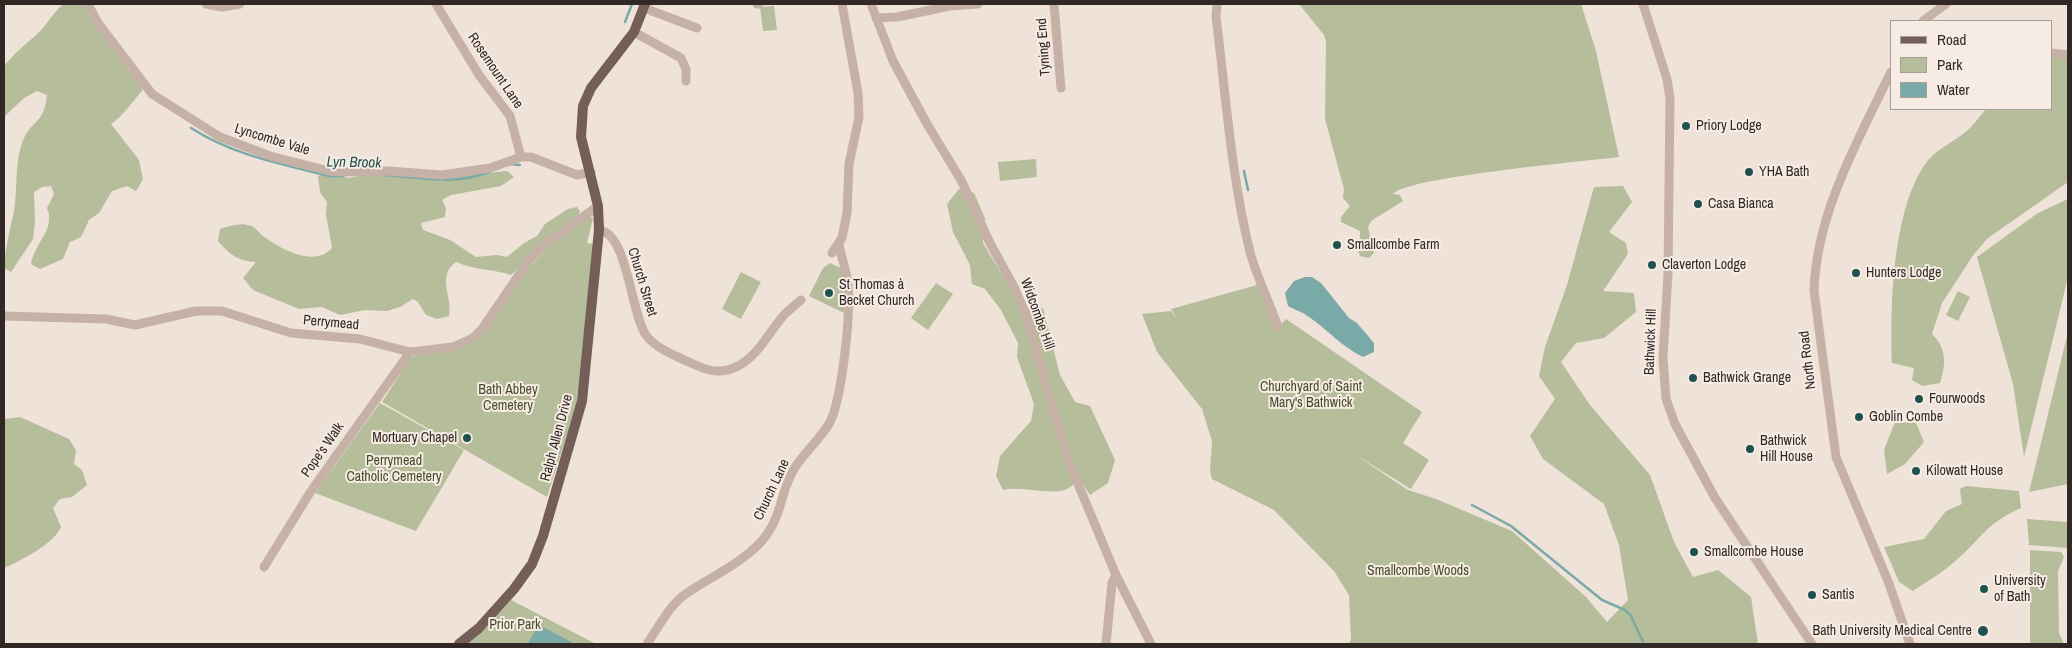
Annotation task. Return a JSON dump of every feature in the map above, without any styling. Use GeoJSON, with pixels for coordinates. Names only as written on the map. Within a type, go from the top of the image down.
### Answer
{"type":"FeatureCollection","features":[{"type":"Feature","properties":{"kind":"main road","name":"Ralph Allen Drive"},"geometry":{"type":"LineString","coordinates":[[459,644],[479,628],[514,589],[532,564],[543,536],[582,401],[600,230],[598,206],[581,137],[584,106],[591,88],[634,32],[644,6]]}},
{"type":"Feature","properties":{"kind":"street","name":"Lyncombe Vale"},"geometry":{"type":"LineString","coordinates":[[88,4],[98,23],[152,94],[220,137],[237,145],[320,169],[344,172],[389,170],[442,175],[490,168],[521,157]]}},
{"type":"Feature","properties":{"kind":"street"},"geometry":{"type":"LineString","coordinates":[[206,4],[222,7],[240,4]]}},
{"type":"Feature","properties":{"kind":"street","name":"Rosemount Lane"},"geometry":{"type":"LineString","coordinates":[[436,4],[479,75],[510,116],[521,157]]}},
{"type":"Feature","properties":{"kind":"street"},"geometry":{"type":"LineString","coordinates":[[832,253],[839,244],[847,213],[849,164],[859,117],[858,93],[842,4]]}},
{"type":"Feature","properties":{"kind":"street","name":"Widcombe Hill"},"geometry":{"type":"LineString","coordinates":[[871,4],[893,62],[961,180],[990,243],[1022,304],[1068,460],[1116,575],[1151,644]]}},
{"type":"Feature","properties":{"kind":"street"},"geometry":{"type":"LineString","coordinates":[[876,18],[897,17],[950,6],[978,4]]}},
{"type":"Feature","properties":{"kind":"street","name":"Tyning End"},"geometry":{"type":"LineString","coordinates":[[1054,4],[1061,88]]}},
{"type":"Feature","properties":{"kind":"street"},"geometry":{"type":"LineString","coordinates":[[1217,4],[1216,17],[1225,91],[1245,229],[1259,281],[1278,327]]}},
{"type":"Feature","properties":{"kind":"street","name":"Bathwick Hill"},"geometry":{"type":"LineString","coordinates":[[1643,4],[1668,79],[1670,98],[1668,274],[1663,358],[1666,399],[1675,424],[1714,498],[1812,644]]}},
{"type":"Feature","properties":{"kind":"street"},"geometry":{"type":"LineString","coordinates":[[1923,20],[1946,4]]}},
{"type":"Feature","properties":{"kind":"street"},"geometry":{"type":"LineString","coordinates":[[644,6],[697,28]]}},
{"type":"Feature","properties":{"kind":"street"},"geometry":{"type":"LineString","coordinates":[[634,32],[682,58],[686,69],[686,81]]}},
{"type":"Feature","properties":{"kind":"street"},"geometry":{"type":"LineString","coordinates":[[2052,53],[2068,55]]}},
{"type":"Feature","properties":{"kind":"street","name":"North Road"},"geometry":{"type":"LineString","coordinates":[[1890,74],[1835,193],[1816,265],[1814,291],[1830,424],[1836,457],[1888,581],[1910,644]]}},
{"type":"Feature","properties":{"kind":"street"},"geometry":{"type":"LineString","coordinates":[[521,157],[531,157],[577,175],[591,172]]}},
{"type":"Feature","properties":{"kind":"street","name":"Perrymead"},"geometry":{"type":"LineString","coordinates":[[4,316],[106,319],[135,325],[196,311],[222,311],[291,332],[360,339],[410,352],[453,347],[473,338],[482,329],[529,260],[547,243],[598,206]]}},
{"type":"Feature","properties":{"kind":"street","name":"Church Street"},"geometry":{"type":"LineString","coordinates":[[600,230],[610,236],[622,257],[640,323],[648,337],[667,352],[699,368],[716,373],[739,366],[751,356],[784,314],[801,300]]}},
{"type":"Feature","properties":{"kind":"street","name":"Church Lane"},"geometry":{"type":"LineString","coordinates":[[648,644],[673,606],[686,594],[726,571],[759,544],[777,520],[794,470],[829,423],[837,403],[844,358],[847,309],[848,286],[839,244]]}},
{"type":"Feature","properties":{"kind":"street","name":"Pope's Walk"},"geometry":{"type":"LineString","coordinates":[[264,567],[311,491],[410,352]]}},
{"type":"Feature","properties":{"kind":"street"},"geometry":{"type":"LineString","coordinates":[[1106,644],[1112,583],[1116,575]]}},
{"type":"Feature","properties":{"kind":"green space"},"geometry":{"type":"Polygon","coordinates":[[[63,4],[85,4],[141,82],[142,91],[124,113],[111,124],[139,160],[143,179],[136,191],[127,186],[112,191],[99,213],[89,220],[81,237],[70,242],[63,259],[40,269],[31,264],[49,223],[47,208],[54,194],[51,186],[42,187],[34,192],[35,222],[33,239],[11,272],[4,268],[14,211],[17,165],[24,138],[41,116],[46,104],[47,95],[37,91],[24,98],[4,117],[4,66],[39,33],[63,4]]]}},
{"type":"Feature","properties":{"kind":"green space"},"geometry":{"type":"Polygon","coordinates":[[[1299,4],[1581,4],[1596,51],[1619,157],[1462,176],[1405,188],[1393,194],[1400,195],[1403,201],[1371,221],[1368,227],[1374,253],[1369,258],[1360,256],[1356,244],[1360,239],[1360,231],[1341,222],[1341,217],[1350,206],[1343,198],[1344,189],[1325,119],[1326,41],[1324,35],[1299,4]]]}},
{"type":"Feature","properties":{"kind":"green space"},"geometry":{"type":"Polygon","coordinates":[[[774,6],[777,30],[763,31],[760,7],[774,6]]]}},
{"type":"Feature","properties":{"kind":"green space"},"geometry":{"type":"Polygon","coordinates":[[[2052,56],[2068,57],[2068,182],[1988,238],[1974,254],[1942,303],[1932,334],[1937,339],[1944,357],[1940,383],[1922,386],[1912,380],[1914,368],[1892,363],[1893,286],[1901,229],[1907,202],[1917,179],[1929,159],[1969,129],[1985,110],[2052,110],[2052,56]]]}},
{"type":"Feature","properties":{"kind":"green space"},"geometry":{"type":"Polygon","coordinates":[[[1036,159],[1037,177],[1000,181],[998,162],[1036,159]]]}},
{"type":"Feature","properties":{"kind":"green space"},"geometry":{"type":"Polygon","coordinates":[[[507,171],[514,177],[501,186],[451,195],[442,200],[446,208],[445,217],[421,223],[423,230],[450,240],[476,257],[497,255],[507,257],[524,243],[537,236],[545,224],[568,209],[577,207],[580,211],[578,216],[511,275],[470,267],[456,262],[450,268],[446,280],[450,309],[449,316],[437,319],[426,315],[418,302],[413,299],[400,307],[387,311],[365,310],[340,315],[322,307],[299,309],[253,290],[243,278],[256,262],[235,256],[218,241],[220,229],[243,224],[252,227],[270,241],[288,251],[307,256],[325,254],[332,248],[326,215],[327,202],[320,192],[318,176],[327,173],[349,178],[369,174],[473,174],[507,171]]]}},
{"type":"Feature","properties":{"kind":"green space","name":"Smallcombe Woods"},"geometry":{"type":"Polygon","coordinates":[[[1623,186],[1632,202],[1609,232],[1626,243],[1628,254],[1603,291],[1634,293],[1636,312],[1604,338],[1576,343],[1561,362],[1590,405],[1650,475],[1674,542],[1693,577],[1718,570],[1751,597],[1758,644],[1349,644],[1351,639],[1349,595],[1334,571],[1274,510],[1212,479],[1210,471],[1212,441],[1202,409],[1157,352],[1142,314],[1171,311],[1178,320],[1171,309],[1257,285],[1274,327],[1278,327],[1286,319],[1422,412],[1403,443],[1429,460],[1411,489],[1354,454],[1408,490],[1436,499],[1512,531],[1586,597],[1607,622],[1628,600],[1619,545],[1604,504],[1543,459],[1530,436],[1555,399],[1539,376],[1545,347],[1567,285],[1594,187],[1623,186]]]}},
{"type":"Feature","properties":{"kind":"green space"},"geometry":{"type":"Polygon","coordinates":[[[959,189],[974,193],[985,218],[983,243],[1023,310],[1043,308],[1060,375],[1075,402],[1090,406],[1115,460],[1108,483],[1090,495],[1080,480],[1067,489],[1060,491],[1003,490],[996,476],[1000,456],[1031,421],[1034,404],[1017,357],[1018,343],[1001,310],[985,289],[972,284],[970,265],[953,232],[947,204],[959,189]]]}},
{"type":"Feature","properties":{"kind":"green space"},"geometry":{"type":"Polygon","coordinates":[[[2068,199],[2068,277],[2024,457],[2013,384],[1977,257],[2038,213],[2068,199]]]}},
{"type":"Feature","properties":{"kind":"green space","name":"Bath Abbey Cemetery"},"geometry":{"type":"Polygon","coordinates":[[[589,217],[593,218],[587,243],[594,244],[576,407],[547,497],[382,402],[411,357],[414,357],[416,353],[469,344],[532,264],[550,246],[589,217]]]}},
{"type":"Feature","properties":{"kind":"green space"},"geometry":{"type":"Polygon","coordinates":[[[830,263],[843,269],[844,313],[809,296],[823,268],[830,263]]]}},
{"type":"Feature","properties":{"kind":"green space"},"geometry":{"type":"Polygon","coordinates":[[[741,272],[761,282],[741,319],[722,309],[741,272]]]}},
{"type":"Feature","properties":{"kind":"green space"},"geometry":{"type":"Polygon","coordinates":[[[936,283],[953,294],[928,330],[911,318],[936,283]]]}},
{"type":"Feature","properties":{"kind":"green space"},"geometry":{"type":"Polygon","coordinates":[[[1958,291],[1970,297],[1958,321],[1946,315],[1958,291]]]}},
{"type":"Feature","properties":{"kind":"green space"},"geometry":{"type":"Polygon","coordinates":[[[2068,332],[2068,484],[2029,492],[2068,332]]]}},
{"type":"Feature","properties":{"kind":"green space","name":"Perrymead Catholic Cemetery"},"geometry":{"type":"Polygon","coordinates":[[[380,403],[464,450],[416,531],[315,493],[380,403]]]}},
{"type":"Feature","properties":{"kind":"green space"},"geometry":{"type":"Polygon","coordinates":[[[20,417],[69,439],[76,450],[74,464],[82,470],[87,485],[72,497],[60,499],[53,508],[61,527],[52,539],[27,556],[4,568],[4,419],[20,417]]]}},
{"type":"Feature","properties":{"kind":"green space"},"geometry":{"type":"Polygon","coordinates":[[[1895,422],[1916,423],[1924,442],[1905,464],[1887,474],[1884,450],[1895,422]]]}},
{"type":"Feature","properties":{"kind":"green space"},"geometry":{"type":"Polygon","coordinates":[[[1966,486],[2019,491],[2021,508],[1991,526],[1949,566],[1913,591],[1899,582],[1884,547],[1924,539],[1946,511],[1962,504],[1960,489],[1966,486]]]}},
{"type":"Feature","properties":{"kind":"green space"},"geometry":{"type":"Polygon","coordinates":[[[2027,519],[2068,522],[2068,548],[2029,545],[2027,519]]]}},
{"type":"Feature","properties":{"kind":"green space"},"geometry":{"type":"Polygon","coordinates":[[[2030,550],[2061,552],[2064,557],[2058,571],[2059,633],[2064,644],[2030,644],[2030,550]]]}},
{"type":"Feature","properties":{"kind":"green space","name":"Prior Park"},"geometry":{"type":"Polygon","coordinates":[[[511,600],[596,644],[467,644],[486,628],[511,600]]]}},
{"type":"Feature","properties":{"kind":"water"},"geometry":{"type":"Polygon","coordinates":[[[1305,277],[1312,277],[1321,283],[1349,318],[1357,323],[1374,343],[1374,352],[1363,357],[1348,348],[1307,315],[1288,306],[1285,293],[1294,281],[1305,277]]]}},
{"type":"Feature","properties":{"kind":"water"},"geometry":{"type":"Polygon","coordinates":[[[541,626],[575,644],[528,644],[536,629],[541,626]]]}},
{"type":"Feature","properties":{"kind":"waterway","name":"Lyn Brook"},"geometry":{"type":"LineString","coordinates":[[625,22],[632,4]]}},
{"type":"Feature","properties":{"kind":"waterway","name":"Lyn Brook"},"geometry":{"type":"LineString","coordinates":[[191,128],[224,145],[258,158],[329,176],[343,176]]}},
{"type":"Feature","properties":{"kind":"waterway","name":"Lyn Brook"},"geometry":{"type":"LineString","coordinates":[[510,164],[520,165]]}},
{"type":"Feature","properties":{"kind":"waterway"},"geometry":{"type":"LineString","coordinates":[[1244,171],[1248,190]]}},
{"type":"Feature","properties":{"kind":"waterway","name":"Lyn Brook"},"geometry":{"type":"LineString","coordinates":[[384,175],[450,180],[463,179],[489,172]]}},
{"type":"Feature","properties":{"kind":"waterway"},"geometry":{"type":"LineString","coordinates":[[1472,505],[1511,526],[1602,600],[1625,610],[1631,616],[1644,644]]}},
{"type":"Feature","properties":{"kind":"place","name":"Priory Lodge"},"geometry":{"type":"Point","coordinates":[1686,126]}},
{"type":"Feature","properties":{"kind":"place","name":"YHA Bath"},"geometry":{"type":"Point","coordinates":[1749,172]}},
{"type":"Feature","properties":{"kind":"place","name":"Casa Bianca"},"geometry":{"type":"Point","coordinates":[1698,204]}},
{"type":"Feature","properties":{"kind":"place","name":"Smallcombe Farm"},"geometry":{"type":"Point","coordinates":[1337,245]}},
{"type":"Feature","properties":{"kind":"place","name":"Claverton Lodge"},"geometry":{"type":"Point","coordinates":[1652,265]}},
{"type":"Feature","properties":{"kind":"place","name":"Hunters Lodge"},"geometry":{"type":"Point","coordinates":[1856,273]}},
{"type":"Feature","properties":{"kind":"place","name":"St Thomas à Becket Church"},"geometry":{"type":"Point","coordinates":[829,293]}},
{"type":"Feature","properties":{"kind":"place","name":"Bathwick Grange"},"geometry":{"type":"Point","coordinates":[1693,378]}},
{"type":"Feature","properties":{"kind":"place","name":"Fourwoods"},"geometry":{"type":"Point","coordinates":[1919,399]}},
{"type":"Feature","properties":{"kind":"place","name":"Goblin Combe"},"geometry":{"type":"Point","coordinates":[1859,417]}},
{"type":"Feature","properties":{"kind":"place","name":"Mortuary Chapel"},"geometry":{"type":"Point","coordinates":[467,438]}},
{"type":"Feature","properties":{"kind":"place","name":"Bathwick Hill House"},"geometry":{"type":"Point","coordinates":[1750,449]}},
{"type":"Feature","properties":{"kind":"place","name":"Kilowatt House"},"geometry":{"type":"Point","coordinates":[1916,471]}},
{"type":"Feature","properties":{"kind":"place","name":"Smallcombe House"},"geometry":{"type":"Point","coordinates":[1694,552]}},
{"type":"Feature","properties":{"kind":"place","name":"University of Bath"},"geometry":{"type":"Point","coordinates":[1984,589]}},
{"type":"Feature","properties":{"kind":"place","name":"Santis"},"geometry":{"type":"Point","coordinates":[1812,595]}},
{"type":"Feature","properties":{"kind":"place","name":"Bath University Medical Centre"},"geometry":{"type":"Point","coordinates":[1983,631]}},
{"type":"Feature","properties":{"kind":"park label","name":"Churchyard of Saint Mary's Bathwick"},"geometry":{"type":"Point","coordinates":[1311,396]}}]}
